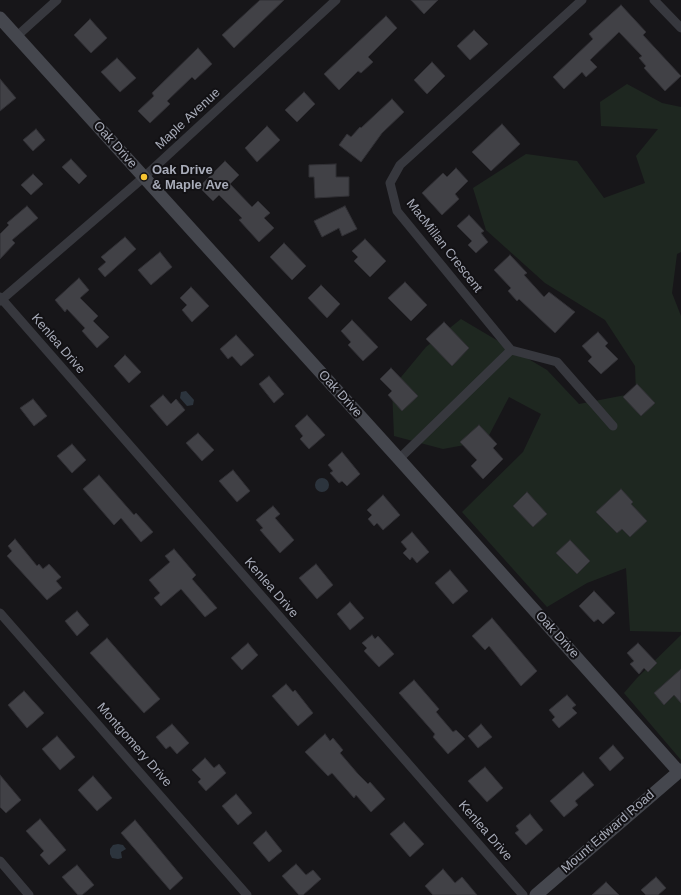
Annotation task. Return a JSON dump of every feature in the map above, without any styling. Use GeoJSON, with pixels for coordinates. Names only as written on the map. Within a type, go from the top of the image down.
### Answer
{"type":"FeatureCollection","features":[{"type":"Feature","properties":{"kind":"street"},"geometry":{"type":"LineString","coordinates":[[17,36],[57,0]]}},
{"type":"Feature","properties":{"kind":"street","name":"Maple Avenue"},"geometry":{"type":"LineString","coordinates":[[1,299],[144,177],[336,0]]}},
{"type":"Feature","properties":{"kind":"street","name":"MacMillan Crescent"},"geometry":{"type":"LineString","coordinates":[[511,350],[397,211],[390,183],[400,165],[582,0]]}},
{"type":"Feature","properties":{"kind":"street"},"geometry":{"type":"LineString","coordinates":[[654,0],[681,28]]}},
{"type":"Feature","properties":{"kind":"street","name":"Oak Drive"},"geometry":{"type":"LineString","coordinates":[[0,18],[680,771]]}},
{"type":"Feature","properties":{"kind":"street","name":"Kenlea Drive"},"geometry":{"type":"LineString","coordinates":[[1,299],[523,895]]}},
{"type":"Feature","properties":{"kind":"street"},"geometry":{"type":"LineString","coordinates":[[399,459],[511,350],[557,362],[613,426]]}},
{"type":"Feature","properties":{"kind":"street","name":"Montgomery Drive"},"geometry":{"type":"LineString","coordinates":[[0,613],[248,895]]}},
{"type":"Feature","properties":{"kind":"street","name":"Mount Edward Road"},"geometry":{"type":"LineString","coordinates":[[536,895],[680,771]]}},
{"type":"Feature","properties":{"kind":"street"},"geometry":{"type":"LineString","coordinates":[[0,861],[29,895]]}},
{"type":"Feature","properties":{"kind":"shaded area"},"geometry":{"type":"Polygon","coordinates":[[[627,84],[662,103],[681,107],[681,252],[677,254],[672,293],[681,316],[681,632],[630,631],[626,568],[587,583],[547,607],[462,512],[523,452],[541,414],[509,397],[486,441],[443,449],[394,436],[392,388],[426,347],[461,319],[547,370],[579,404],[636,393],[635,366],[605,320],[545,283],[486,230],[473,188],[526,154],[577,161],[604,198],[645,183],[636,156],[658,129],[601,126],[600,102],[627,84]]]}},
{"type":"Feature","properties":{"kind":"shaded area"},"geometry":{"type":"Polygon","coordinates":[[[186,391],[194,400],[193,405],[187,406],[180,398],[181,392],[186,391]]]}},
{"type":"Feature","properties":{"kind":"shaded area"},"geometry":{"type":"Polygon","coordinates":[[[322,478],[327,480],[329,485],[327,490],[322,492],[317,490],[315,485],[317,480],[322,478]]]}},
{"type":"Feature","properties":{"kind":"shaded area"},"geometry":{"type":"Polygon","coordinates":[[[681,635],[681,760],[624,693],[637,678],[681,635]]]}},
{"type":"Feature","properties":{"kind":"shaded area"},"geometry":{"type":"Polygon","coordinates":[[[113,845],[123,845],[126,849],[121,852],[122,858],[112,858],[110,849],[113,845]]]}},
{"type":"Feature","properties":{"kind":"building"},"geometry":{"type":"Polygon","coordinates":[[[260,0],[284,0],[234,48],[222,35],[260,0]]]}},
{"type":"Feature","properties":{"kind":"building"},"geometry":{"type":"Polygon","coordinates":[[[411,0],[438,0],[424,14],[411,0]]]}},
{"type":"Feature","properties":{"kind":"building"},"geometry":{"type":"Polygon","coordinates":[[[621,5],[646,32],[643,35],[681,76],[665,91],[644,68],[646,66],[639,58],[642,56],[619,32],[590,60],[597,67],[586,77],[582,72],[564,89],[553,77],[593,39],[589,34],[621,5]]]}},
{"type":"Feature","properties":{"kind":"building"},"geometry":{"type":"Polygon","coordinates":[[[386,16],[397,28],[368,57],[373,62],[361,73],[358,71],[339,90],[324,74],[386,16]]]}},
{"type":"Feature","properties":{"kind":"building"},"geometry":{"type":"Polygon","coordinates":[[[90,19],[107,38],[91,53],[74,35],[90,19]]]}},
{"type":"Feature","properties":{"kind":"building"},"geometry":{"type":"Polygon","coordinates":[[[474,30],[488,44],[470,60],[457,46],[474,30]]]}},
{"type":"Feature","properties":{"kind":"building"},"geometry":{"type":"Polygon","coordinates":[[[198,48],[212,64],[195,80],[192,77],[167,101],[170,104],[150,123],[138,111],[154,96],[152,93],[198,48]]]}},
{"type":"Feature","properties":{"kind":"building"},"geometry":{"type":"Polygon","coordinates":[[[117,58],[136,78],[120,92],[101,72],[117,58]]]}},
{"type":"Feature","properties":{"kind":"building"},"geometry":{"type":"Polygon","coordinates":[[[432,62],[445,76],[427,94],[414,80],[432,62]]]}},
{"type":"Feature","properties":{"kind":"building"},"geometry":{"type":"Polygon","coordinates":[[[0,79],[16,98],[0,111],[0,79]]]}},
{"type":"Feature","properties":{"kind":"building"},"geometry":{"type":"Polygon","coordinates":[[[304,92],[315,104],[297,122],[285,110],[304,92]]]}},
{"type":"Feature","properties":{"kind":"building"},"geometry":{"type":"Polygon","coordinates":[[[392,99],[404,112],[382,133],[361,162],[339,145],[347,134],[351,137],[360,127],[361,128],[392,99]]]}},
{"type":"Feature","properties":{"kind":"building"},"geometry":{"type":"Polygon","coordinates":[[[502,124],[520,144],[491,171],[472,152],[502,124]]]}},
{"type":"Feature","properties":{"kind":"building"},"geometry":{"type":"Polygon","coordinates":[[[267,126],[280,140],[257,162],[245,148],[267,126]]]}},
{"type":"Feature","properties":{"kind":"building"},"geometry":{"type":"Polygon","coordinates":[[[36,129],[45,140],[33,151],[23,140],[36,129]]]}},
{"type":"Feature","properties":{"kind":"building"},"geometry":{"type":"Polygon","coordinates":[[[71,159],[87,176],[79,184],[62,167],[71,159]]]}},
{"type":"Feature","properties":{"kind":"building"},"geometry":{"type":"Polygon","coordinates":[[[225,161],[239,175],[230,184],[252,207],[258,201],[270,213],[264,218],[274,228],[259,242],[239,220],[242,218],[219,195],[213,201],[199,187],[225,161]]]}},
{"type":"Feature","properties":{"kind":"building"},"geometry":{"type":"Polygon","coordinates":[[[336,164],[336,177],[349,177],[349,196],[315,198],[314,177],[309,177],[309,165],[336,164]]]}},
{"type":"Feature","properties":{"kind":"building"},"geometry":{"type":"Polygon","coordinates":[[[456,168],[468,181],[455,194],[459,199],[442,215],[422,193],[443,173],[447,177],[456,168]]]}},
{"type":"Feature","properties":{"kind":"building"},"geometry":{"type":"Polygon","coordinates":[[[33,174],[43,184],[31,195],[21,185],[33,174]]]}},
{"type":"Feature","properties":{"kind":"building"},"geometry":{"type":"Polygon","coordinates":[[[27,206],[38,218],[12,240],[15,243],[0,259],[0,234],[9,225],[7,223],[27,206]]]}},
{"type":"Feature","properties":{"kind":"building"},"geometry":{"type":"Polygon","coordinates":[[[345,206],[357,229],[342,236],[339,228],[322,237],[314,221],[345,206]]]}},
{"type":"Feature","properties":{"kind":"building"},"geometry":{"type":"Polygon","coordinates":[[[469,215],[484,231],[481,233],[488,242],[476,253],[468,245],[472,241],[457,226],[469,215]]]}},
{"type":"Feature","properties":{"kind":"building"},"geometry":{"type":"Polygon","coordinates":[[[125,237],[136,249],[105,277],[98,269],[106,262],[101,257],[125,237]]]}},
{"type":"Feature","properties":{"kind":"building"},"geometry":{"type":"Polygon","coordinates":[[[365,239],[386,261],[370,277],[354,261],[358,257],[352,251],[365,239]]]}},
{"type":"Feature","properties":{"kind":"building"},"geometry":{"type":"Polygon","coordinates":[[[284,243],[306,266],[292,280],[270,257],[284,243]]]}},
{"type":"Feature","properties":{"kind":"building"},"geometry":{"type":"Polygon","coordinates":[[[160,252],[172,267],[151,285],[138,270],[160,252]]]}},
{"type":"Feature","properties":{"kind":"building"},"geometry":{"type":"Polygon","coordinates":[[[510,255],[527,273],[524,275],[544,297],[549,292],[575,312],[555,333],[519,299],[517,301],[508,291],[511,288],[494,270],[510,255]]]}},
{"type":"Feature","properties":{"kind":"building"},"geometry":{"type":"Polygon","coordinates":[[[79,278],[89,290],[80,298],[98,316],[93,321],[109,337],[97,348],[82,331],[85,328],[67,309],[65,312],[55,300],[79,278]]]}},
{"type":"Feature","properties":{"kind":"building"},"geometry":{"type":"Polygon","coordinates":[[[405,282],[427,305],[411,321],[388,298],[405,282]]]}},
{"type":"Feature","properties":{"kind":"building"},"geometry":{"type":"Polygon","coordinates":[[[321,285],[340,304],[327,318],[308,298],[321,285]]]}},
{"type":"Feature","properties":{"kind":"building"},"geometry":{"type":"Polygon","coordinates":[[[191,287],[209,306],[192,322],[182,310],[187,305],[180,298],[191,287]]]}},
{"type":"Feature","properties":{"kind":"building"},"geometry":{"type":"Polygon","coordinates":[[[352,320],[378,347],[363,361],[348,345],[351,342],[341,331],[352,320]]]}},
{"type":"Feature","properties":{"kind":"building"},"geometry":{"type":"Polygon","coordinates":[[[444,322],[469,348],[452,366],[426,339],[444,322]]]}},
{"type":"Feature","properties":{"kind":"building"},"geometry":{"type":"Polygon","coordinates":[[[598,332],[608,343],[605,346],[618,359],[601,374],[588,361],[592,357],[582,346],[598,332]]]}},
{"type":"Feature","properties":{"kind":"building"},"geometry":{"type":"Polygon","coordinates":[[[236,335],[254,355],[241,366],[232,356],[228,359],[220,349],[236,335]]]}},
{"type":"Feature","properties":{"kind":"building"},"geometry":{"type":"Polygon","coordinates":[[[125,355],[141,372],[129,383],[114,366],[125,355]]]}},
{"type":"Feature","properties":{"kind":"building"},"geometry":{"type":"Polygon","coordinates":[[[391,368],[418,396],[402,411],[388,395],[392,391],[380,379],[391,368]]]}},
{"type":"Feature","properties":{"kind":"building"},"geometry":{"type":"Polygon","coordinates":[[[269,376],[284,394],[274,403],[259,384],[269,376]]]}},
{"type":"Feature","properties":{"kind":"building"},"geometry":{"type":"Polygon","coordinates":[[[637,384],[655,403],[641,416],[623,397],[637,384]]]}},
{"type":"Feature","properties":{"kind":"building"},"geometry":{"type":"Polygon","coordinates":[[[163,395],[171,404],[176,399],[185,410],[167,426],[150,406],[163,395]]]}},
{"type":"Feature","properties":{"kind":"building"},"geometry":{"type":"Polygon","coordinates":[[[33,399],[47,416],[34,426],[20,408],[33,399]]]}},
{"type":"Feature","properties":{"kind":"building"},"geometry":{"type":"Polygon","coordinates":[[[307,415],[325,435],[309,449],[300,439],[303,436],[295,426],[307,415]]]}},
{"type":"Feature","properties":{"kind":"building"},"geometry":{"type":"Polygon","coordinates":[[[479,425],[497,444],[493,448],[503,459],[483,479],[471,466],[477,460],[460,442],[479,425]]]}},
{"type":"Feature","properties":{"kind":"building"},"geometry":{"type":"Polygon","coordinates":[[[198,433],[214,450],[202,461],[186,443],[198,433]]]}},
{"type":"Feature","properties":{"kind":"building"},"geometry":{"type":"Polygon","coordinates":[[[72,444],[86,460],[72,473],[57,456],[72,444]]]}},
{"type":"Feature","properties":{"kind":"building"},"geometry":{"type":"Polygon","coordinates":[[[342,452],[360,474],[347,486],[342,481],[339,483],[330,473],[333,471],[328,465],[342,452]]]}},
{"type":"Feature","properties":{"kind":"building"},"geometry":{"type":"Polygon","coordinates":[[[233,470],[250,491],[237,502],[219,481],[233,470]]]}},
{"type":"Feature","properties":{"kind":"building"},"geometry":{"type":"Polygon","coordinates":[[[99,475],[134,515],[136,513],[153,532],[141,542],[121,518],[114,525],[83,489],[99,475]]]}},
{"type":"Feature","properties":{"kind":"building"},"geometry":{"type":"Polygon","coordinates":[[[621,489],[633,502],[631,504],[647,521],[630,537],[622,529],[617,533],[596,512],[621,489]]]}},
{"type":"Feature","properties":{"kind":"building"},"geometry":{"type":"Polygon","coordinates":[[[527,492],[547,514],[533,527],[513,506],[527,492]]]}},
{"type":"Feature","properties":{"kind":"building"},"geometry":{"type":"Polygon","coordinates":[[[383,495],[400,515],[383,530],[377,523],[374,526],[368,519],[372,515],[367,510],[383,495]]]}},
{"type":"Feature","properties":{"kind":"building"},"geometry":{"type":"Polygon","coordinates":[[[273,506],[280,514],[275,518],[294,540],[280,553],[260,530],[263,528],[256,520],[273,506]]]}},
{"type":"Feature","properties":{"kind":"building"},"geometry":{"type":"Polygon","coordinates":[[[412,532],[429,552],[417,563],[412,557],[410,560],[403,553],[407,549],[401,542],[412,532]]]}},
{"type":"Feature","properties":{"kind":"building"},"geometry":{"type":"Polygon","coordinates":[[[15,539],[37,566],[39,564],[43,569],[49,564],[61,577],[56,581],[62,588],[47,600],[7,556],[12,551],[8,546],[15,539]]]}},
{"type":"Feature","properties":{"kind":"building"},"geometry":{"type":"Polygon","coordinates":[[[570,540],[590,561],[577,574],[556,553],[570,540]]]}},
{"type":"Feature","properties":{"kind":"building"},"geometry":{"type":"Polygon","coordinates":[[[174,549],[196,575],[192,579],[217,608],[205,617],[181,589],[161,606],[154,598],[160,593],[149,580],[170,562],[165,556],[174,549]]]}},
{"type":"Feature","properties":{"kind":"building"},"geometry":{"type":"Polygon","coordinates":[[[316,564],[333,585],[317,599],[299,578],[316,564]]]}},
{"type":"Feature","properties":{"kind":"building"},"geometry":{"type":"Polygon","coordinates":[[[450,570],[468,591],[453,604],[435,583],[450,570]]]}},
{"type":"Feature","properties":{"kind":"building"},"geometry":{"type":"Polygon","coordinates":[[[594,591],[615,613],[603,624],[598,619],[594,622],[579,606],[594,591]]]}},
{"type":"Feature","properties":{"kind":"building"},"geometry":{"type":"Polygon","coordinates":[[[350,602],[364,618],[350,630],[337,614],[350,602]]]}},
{"type":"Feature","properties":{"kind":"building"},"geometry":{"type":"Polygon","coordinates":[[[77,611],[89,625],[77,636],[65,621],[77,611]]]}},
{"type":"Feature","properties":{"kind":"building"},"geometry":{"type":"Polygon","coordinates":[[[492,618],[537,671],[521,686],[489,646],[485,650],[472,636],[492,618]]]}},
{"type":"Feature","properties":{"kind":"building"},"geometry":{"type":"Polygon","coordinates":[[[372,635],[375,639],[378,636],[394,654],[379,667],[364,651],[367,648],[362,643],[372,635]]]}},
{"type":"Feature","properties":{"kind":"building"},"geometry":{"type":"Polygon","coordinates":[[[107,638],[160,699],[144,713],[90,653],[107,638]]]}},
{"type":"Feature","properties":{"kind":"building"},"geometry":{"type":"Polygon","coordinates":[[[248,643],[258,655],[242,670],[231,658],[248,643]]]}},
{"type":"Feature","properties":{"kind":"building"},"geometry":{"type":"Polygon","coordinates":[[[638,643],[657,663],[648,672],[644,668],[639,674],[630,664],[634,661],[627,653],[638,643]]]}},
{"type":"Feature","properties":{"kind":"building"},"geometry":{"type":"Polygon","coordinates":[[[681,669],[681,703],[674,695],[664,705],[654,693],[681,669]]]}},
{"type":"Feature","properties":{"kind":"building"},"geometry":{"type":"Polygon","coordinates":[[[414,680],[439,709],[436,712],[453,732],[456,730],[465,739],[448,754],[433,737],[435,734],[399,693],[414,680]]]}},
{"type":"Feature","properties":{"kind":"building"},"geometry":{"type":"Polygon","coordinates":[[[286,684],[293,692],[295,690],[313,713],[298,726],[272,696],[286,684]]]}},
{"type":"Feature","properties":{"kind":"building"},"geometry":{"type":"Polygon","coordinates":[[[24,691],[44,713],[27,728],[8,705],[24,691]]]}},
{"type":"Feature","properties":{"kind":"building"},"geometry":{"type":"Polygon","coordinates":[[[567,695],[576,705],[572,708],[577,713],[559,728],[552,720],[555,717],[549,710],[567,695]]]}},
{"type":"Feature","properties":{"kind":"building"},"geometry":{"type":"Polygon","coordinates":[[[172,724],[189,743],[177,754],[170,746],[166,749],[156,737],[172,724]]]}},
{"type":"Feature","properties":{"kind":"building"},"geometry":{"type":"Polygon","coordinates":[[[481,724],[492,737],[478,748],[468,736],[481,724]]]}},
{"type":"Feature","properties":{"kind":"building"},"geometry":{"type":"Polygon","coordinates":[[[325,734],[330,741],[333,738],[343,750],[340,753],[358,774],[368,784],[370,782],[385,799],[371,812],[356,795],[354,798],[332,773],[328,776],[305,752],[325,734]]]}},
{"type":"Feature","properties":{"kind":"building"},"geometry":{"type":"Polygon","coordinates":[[[57,736],[75,757],[60,770],[42,749],[57,736]]]}},
{"type":"Feature","properties":{"kind":"building"},"geometry":{"type":"Polygon","coordinates":[[[613,745],[624,758],[610,771],[599,758],[613,745]]]}},
{"type":"Feature","properties":{"kind":"building"},"geometry":{"type":"Polygon","coordinates":[[[205,758],[214,768],[219,764],[226,773],[206,791],[198,782],[201,779],[192,770],[205,758]]]}},
{"type":"Feature","properties":{"kind":"building"},"geometry":{"type":"Polygon","coordinates":[[[485,767],[503,788],[487,802],[468,781],[485,767]]]}},
{"type":"Feature","properties":{"kind":"building"},"geometry":{"type":"Polygon","coordinates":[[[583,772],[594,785],[575,801],[578,805],[564,817],[550,801],[583,772]]]}},
{"type":"Feature","properties":{"kind":"building"},"geometry":{"type":"Polygon","coordinates":[[[0,775],[21,800],[6,813],[0,807],[0,775]]]}},
{"type":"Feature","properties":{"kind":"building"},"geometry":{"type":"Polygon","coordinates":[[[93,776],[112,798],[97,811],[78,790],[93,776]]]}},
{"type":"Feature","properties":{"kind":"building"},"geometry":{"type":"Polygon","coordinates":[[[236,794],[252,813],[238,825],[222,806],[236,794]]]}},
{"type":"Feature","properties":{"kind":"building"},"geometry":{"type":"Polygon","coordinates":[[[530,814],[543,830],[526,845],[515,833],[519,830],[516,826],[530,814]]]}},
{"type":"Feature","properties":{"kind":"building"},"geometry":{"type":"Polygon","coordinates":[[[40,819],[66,850],[49,865],[40,855],[44,851],[26,831],[40,819]]]}},
{"type":"Feature","properties":{"kind":"building"},"geometry":{"type":"Polygon","coordinates":[[[135,820],[183,878],[170,890],[121,833],[135,820]]]}},
{"type":"Feature","properties":{"kind":"building"},"geometry":{"type":"Polygon","coordinates":[[[404,822],[424,844],[410,857],[390,834],[404,822]]]}},
{"type":"Feature","properties":{"kind":"building"},"geometry":{"type":"Polygon","coordinates":[[[266,831],[282,851],[269,862],[253,843],[266,831]]]}},
{"type":"Feature","properties":{"kind":"building"},"geometry":{"type":"Polygon","coordinates":[[[296,864],[306,875],[313,870],[321,879],[303,895],[299,895],[282,876],[296,864]]]}},
{"type":"Feature","properties":{"kind":"building"},"geometry":{"type":"Polygon","coordinates":[[[77,865],[94,885],[82,895],[78,895],[62,877],[77,865]]]}},
{"type":"Feature","properties":{"kind":"building"},"geometry":{"type":"Polygon","coordinates":[[[443,869],[455,883],[462,877],[477,895],[433,895],[425,886],[443,869]]]}},
{"type":"Feature","properties":{"kind":"building"},"geometry":{"type":"Polygon","coordinates":[[[656,877],[666,888],[658,895],[646,895],[641,890],[656,877]]]}},
{"type":"Feature","properties":{"kind":"building"},"geometry":{"type":"Polygon","coordinates":[[[606,882],[619,895],[592,895],[606,882]]]}},
{"type":"Feature","properties":{"kind":"place","name":"Oak Drive & Maple Ave"},"geometry":{"type":"Point","coordinates":[144,177]}}]}
